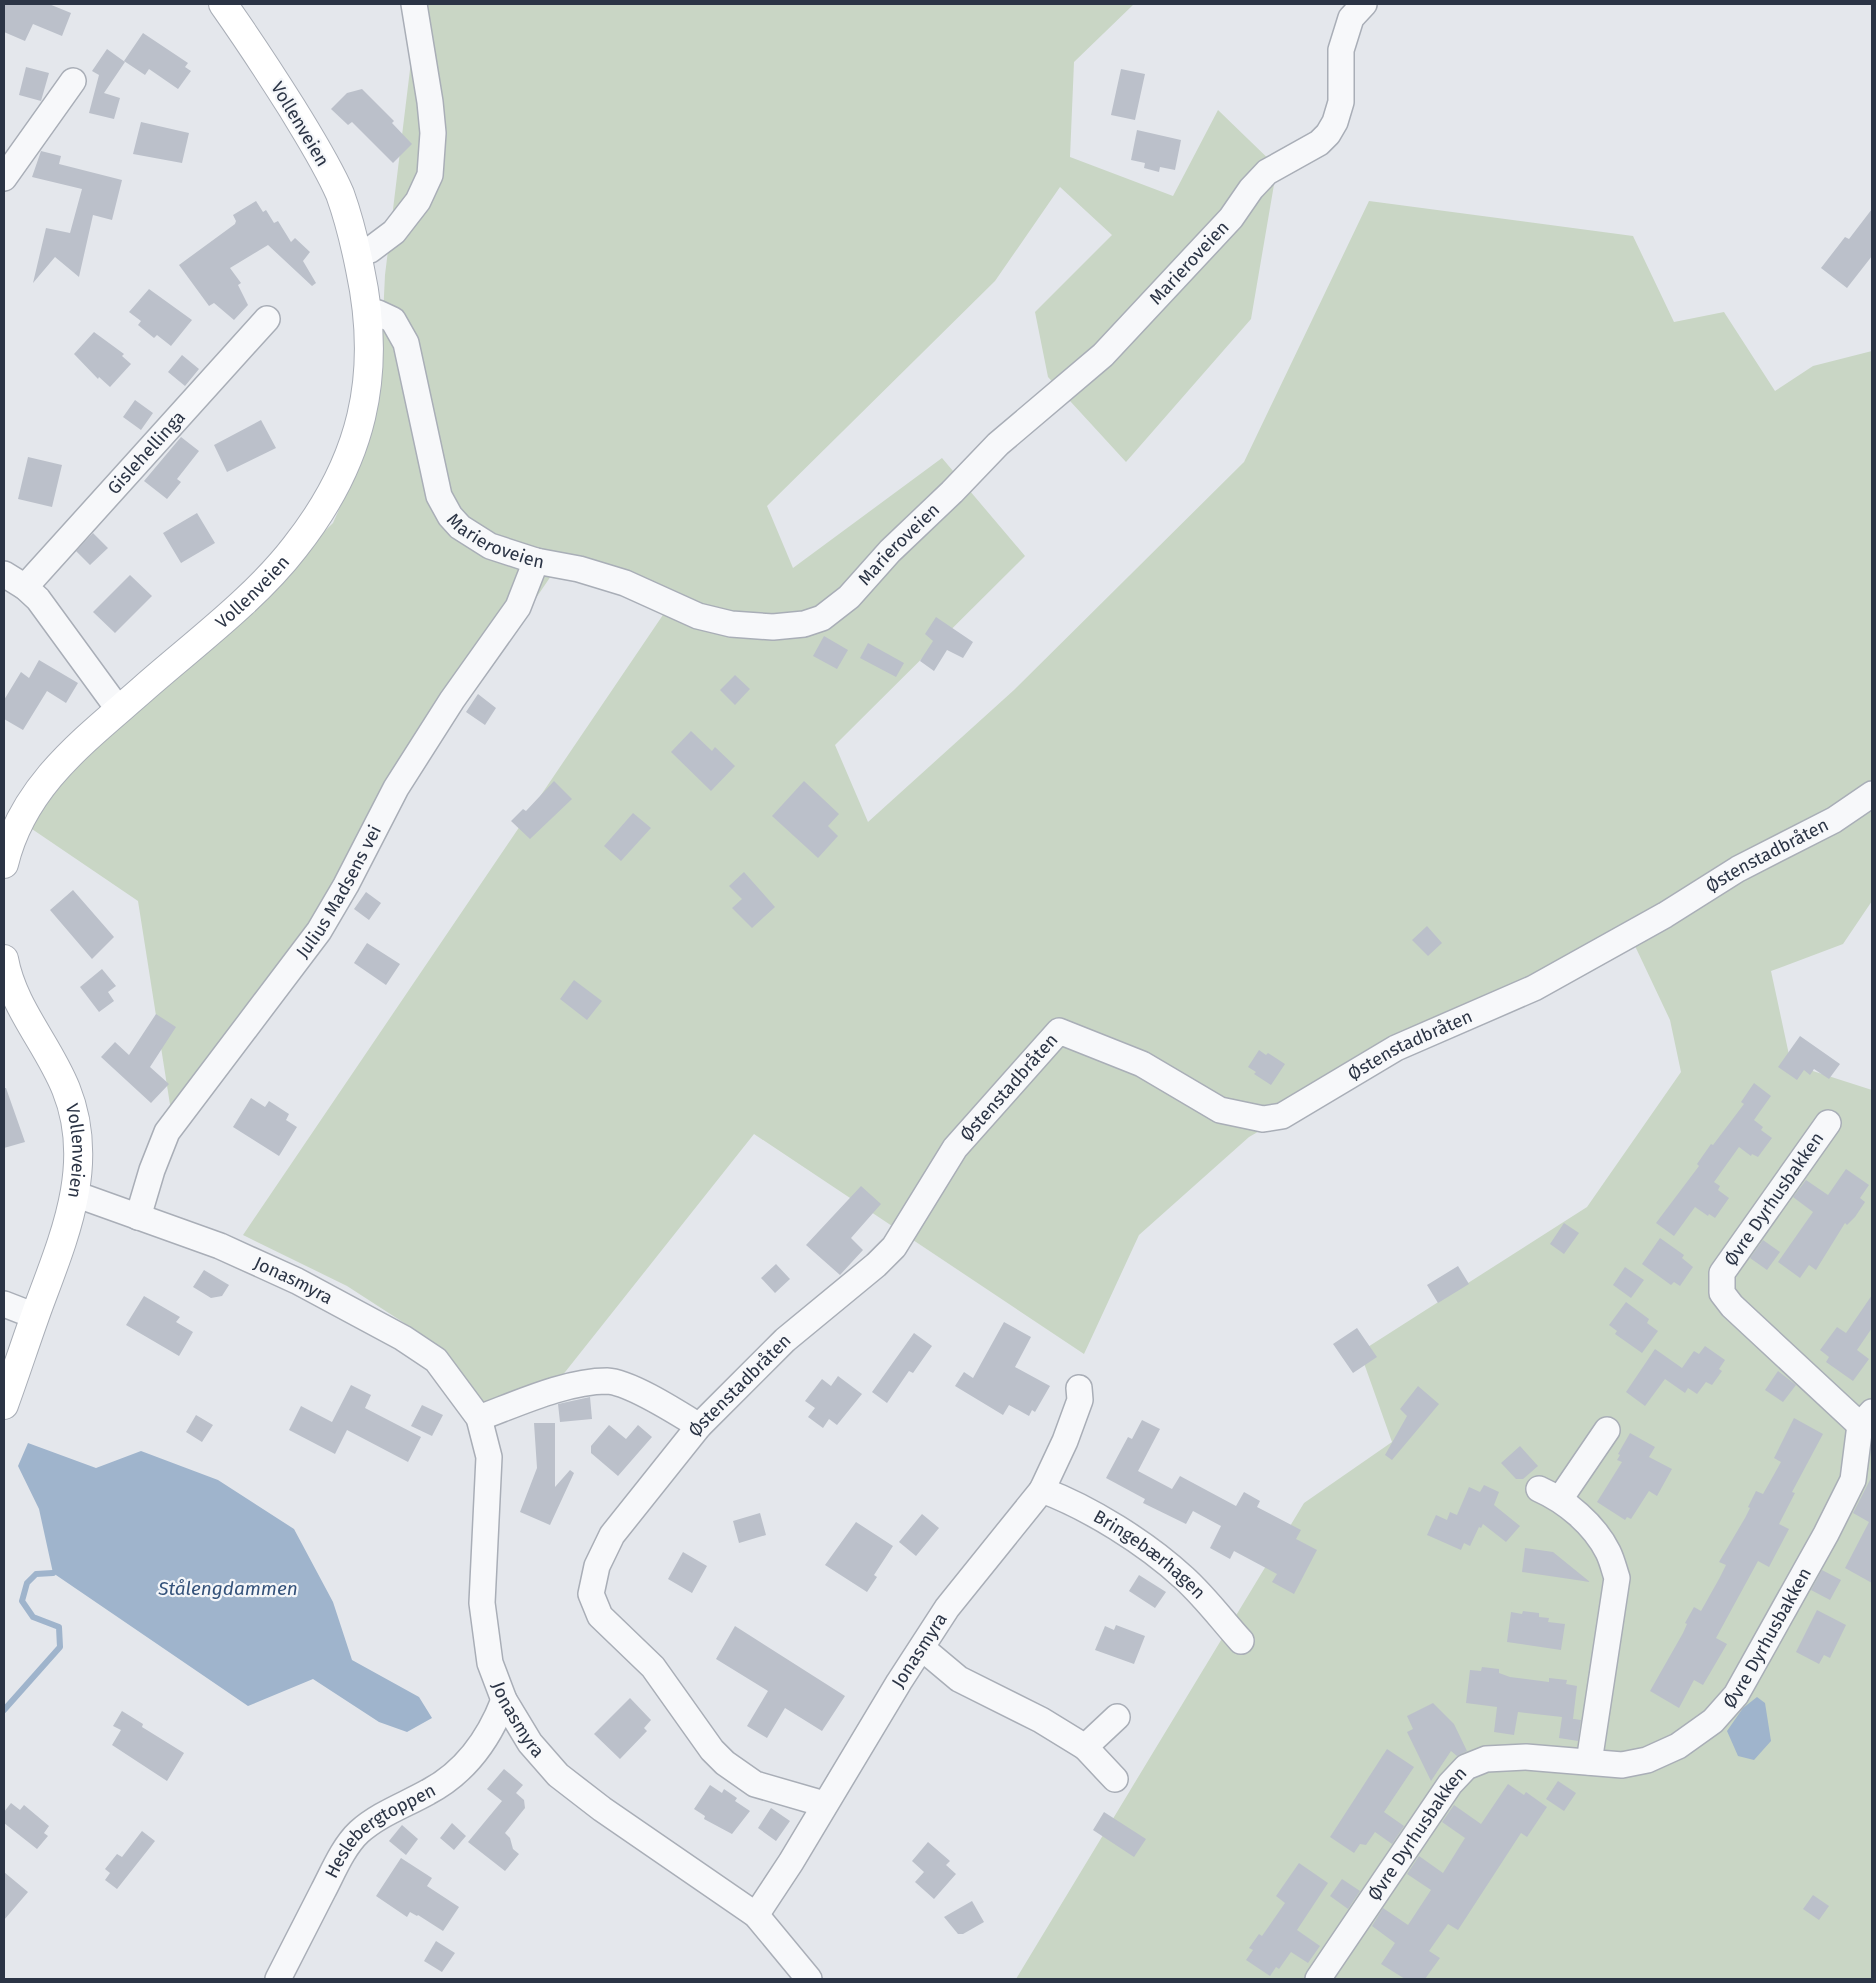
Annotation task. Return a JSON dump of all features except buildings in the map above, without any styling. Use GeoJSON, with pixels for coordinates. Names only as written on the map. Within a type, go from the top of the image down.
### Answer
{"type":"FeatureCollection","features":[{"type":"Feature","properties":{"kind":"main road","name":"Vollenveien"},"geometry":{"type":"LineString","coordinates":[[4,864],[19,819],[59,765],[271,574],[296,546],[328,501],[350,457],[364,410],[369,368],[368,312],[346,210],[323,161],[263,62],[223,4]]}},
{"type":"Feature","properties":{"kind":"main road","name":"Vollenveien"},"geometry":{"type":"LineString","coordinates":[[4,959],[17,998],[63,1081],[72,1104],[80,1151],[75,1194],[63,1239],[4,1406]]}},
{"type":"Feature","properties":{"kind":"street"},"geometry":{"type":"LineString","coordinates":[[357,254],[370,250],[394,232],[418,201],[430,175],[433,133],[430,102],[414,4]]}},
{"type":"Feature","properties":{"kind":"street","name":"Marieroveien"},"geometry":{"type":"LineString","coordinates":[[368,312],[378,313],[393,320],[406,343],[439,496],[450,516],[468,534],[490,546],[536,561],[579,569],[625,584],[681,610],[714,621],[749,626],[788,627],[813,622],[831,613],[1003,439],[1103,355],[1231,218],[1263,176],[1282,162],[1319,143],[1328,134],[1335,122],[1341,102],[1341,50],[1350,18],[1364,4]]}},
{"type":"Feature","properties":{"kind":"street"},"geometry":{"type":"LineString","coordinates":[[4,178],[73,81]]}},
{"type":"Feature","properties":{"kind":"street","name":"Gislehellinga"},"geometry":{"type":"LineString","coordinates":[[25,588],[267,319]]}},
{"type":"Feature","properties":{"kind":"street","name":"Julius Madsens vei"},"geometry":{"type":"LineString","coordinates":[[138,1217],[152,1170],[167,1132],[319,931],[346,885],[400,781],[452,700],[518,607],[536,561]]}},
{"type":"Feature","properties":{"kind":"street"},"geometry":{"type":"LineString","coordinates":[[4,574],[25,588],[51,616],[119,710]]}},
{"type":"Feature","properties":{"kind":"street","name":"Østenstadbråten"},"geometry":{"type":"LineString","coordinates":[[824,1804],[755,1784],[725,1763],[705,1742],[653,1667],[600,1616],[591,1594],[597,1566],[612,1535],[700,1426],[785,1340],[876,1266],[894,1246],[955,1148],[1059,1031],[1142,1064],[1220,1110],[1263,1119],[1282,1116],[1396,1048],[1534,988],[1664,915],[1738,869],[1834,820],[1872,794]]}},
{"type":"Feature","properties":{"kind":"street","name":"Øvre Dyrhusbakken"},"geometry":{"type":"LineString","coordinates":[[1318,1979],[1450,1784],[1466,1767],[1486,1758],[1526,1757],[1622,1765],[1647,1760],[1678,1746],[1712,1720],[1736,1695],[1826,1534],[1853,1480],[1866,1418],[1744,1317],[1722,1293],[1722,1273],[1828,1123]]}},
{"type":"Feature","properties":{"kind":"street","name":"Jonasmyra"},"geometry":{"type":"LineString","coordinates":[[75,1194],[220,1246],[297,1280],[402,1338],[436,1360],[479,1418],[489,1457],[482,1603],[490,1663],[504,1700],[530,1743],[558,1776],[602,1809],[756,1916],[809,1979]]}},
{"type":"Feature","properties":{"kind":"street"},"geometry":{"type":"LineString","coordinates":[[4,1304],[35,1316]]}},
{"type":"Feature","properties":{"kind":"street"},"geometry":{"type":"LineString","coordinates":[[479,1418],[564,1388],[608,1381],[648,1396],[700,1426]]}},
{"type":"Feature","properties":{"kind":"street","name":"Jonasmyra"},"geometry":{"type":"LineString","coordinates":[[756,1916],[791,1862],[824,1804],[899,1682],[947,1608],[1042,1490],[1080,1400],[1079,1388]]}},
{"type":"Feature","properties":{"kind":"street"},"geometry":{"type":"LineString","coordinates":[[1589,1762],[1617,1578],[1608,1551],[1588,1525],[1550,1494],[1606,1430]]}},
{"type":"Feature","properties":{"kind":"street","name":"Bringebærhagen"},"geometry":{"type":"LineString","coordinates":[[1042,1490],[1100,1520],[1156,1556],[1184,1578],[1241,1641]]}},
{"type":"Feature","properties":{"kind":"street"},"geometry":{"type":"LineString","coordinates":[[922,1648],[960,1679],[1041,1720],[1085,1747],[1115,1779]]}},
{"type":"Feature","properties":{"kind":"street","name":"Heslebergtoppen"},"geometry":{"type":"LineString","coordinates":[[278,1979],[339,1860],[358,1834],[377,1819],[431,1791],[457,1773],[478,1750],[493,1729],[504,1700]]}},
{"type":"Feature","properties":{"kind":"street"},"geometry":{"type":"LineString","coordinates":[[1085,1747],[1117,1717]]}},
{"type":"Feature","properties":{"kind":"green space"},"geometry":{"type":"Polygon","coordinates":[[[418,4],[1134,4],[1074,62],[1070,157],[1173,196],[1218,110],[1277,167],[1251,319],[1126,462],[1048,377],[1035,312],[1112,235],[1060,187],[995,281],[767,506],[793,568],[942,458],[1025,556],[835,745],[868,822],[1014,690],[1244,462],[1369,201],[1633,236],[1674,322],[1724,312],[1775,391],[1813,366],[1872,351],[1872,901],[1843,944],[1771,971],[1791,1064],[1872,1090],[1872,1979],[1016,1979],[1304,1503],[1392,1442],[1360,1352],[1587,1207],[1681,1072],[1670,1020],[1635,946],[1421,1037],[1249,1137],[1139,1235],[1084,1354],[754,1134],[554,1386],[482,1412],[432,1341],[347,1286],[243,1235],[669,606],[553,573],[174,1130],[138,901],[29,827],[67,772],[212,641],[333,523],[360,462],[379,400],[385,275],[418,4]]]}},
{"type":"Feature","properties":{"kind":"water","name":"Stålengdammen"},"geometry":{"type":"Polygon","coordinates":[[[28,1443],[96,1468],[141,1451],[218,1480],[294,1529],[333,1602],[352,1660],[419,1697],[432,1718],[407,1732],[379,1722],[313,1679],[248,1706],[53,1573],[39,1509],[18,1466],[28,1443]]]}},
{"type":"Feature","properties":{"kind":"water"},"geometry":{"type":"Polygon","coordinates":[[[1757,1697],[1765,1703],[1771,1741],[1754,1760],[1738,1756],[1727,1731],[1743,1708],[1757,1697]]]}},
{"type":"Feature","properties":{"kind":"waterway"},"geometry":{"type":"LineString","coordinates":[[4,1710],[60,1647],[59,1627],[33,1617],[22,1601],[27,1583],[36,1574],[53,1573]]}}]}
